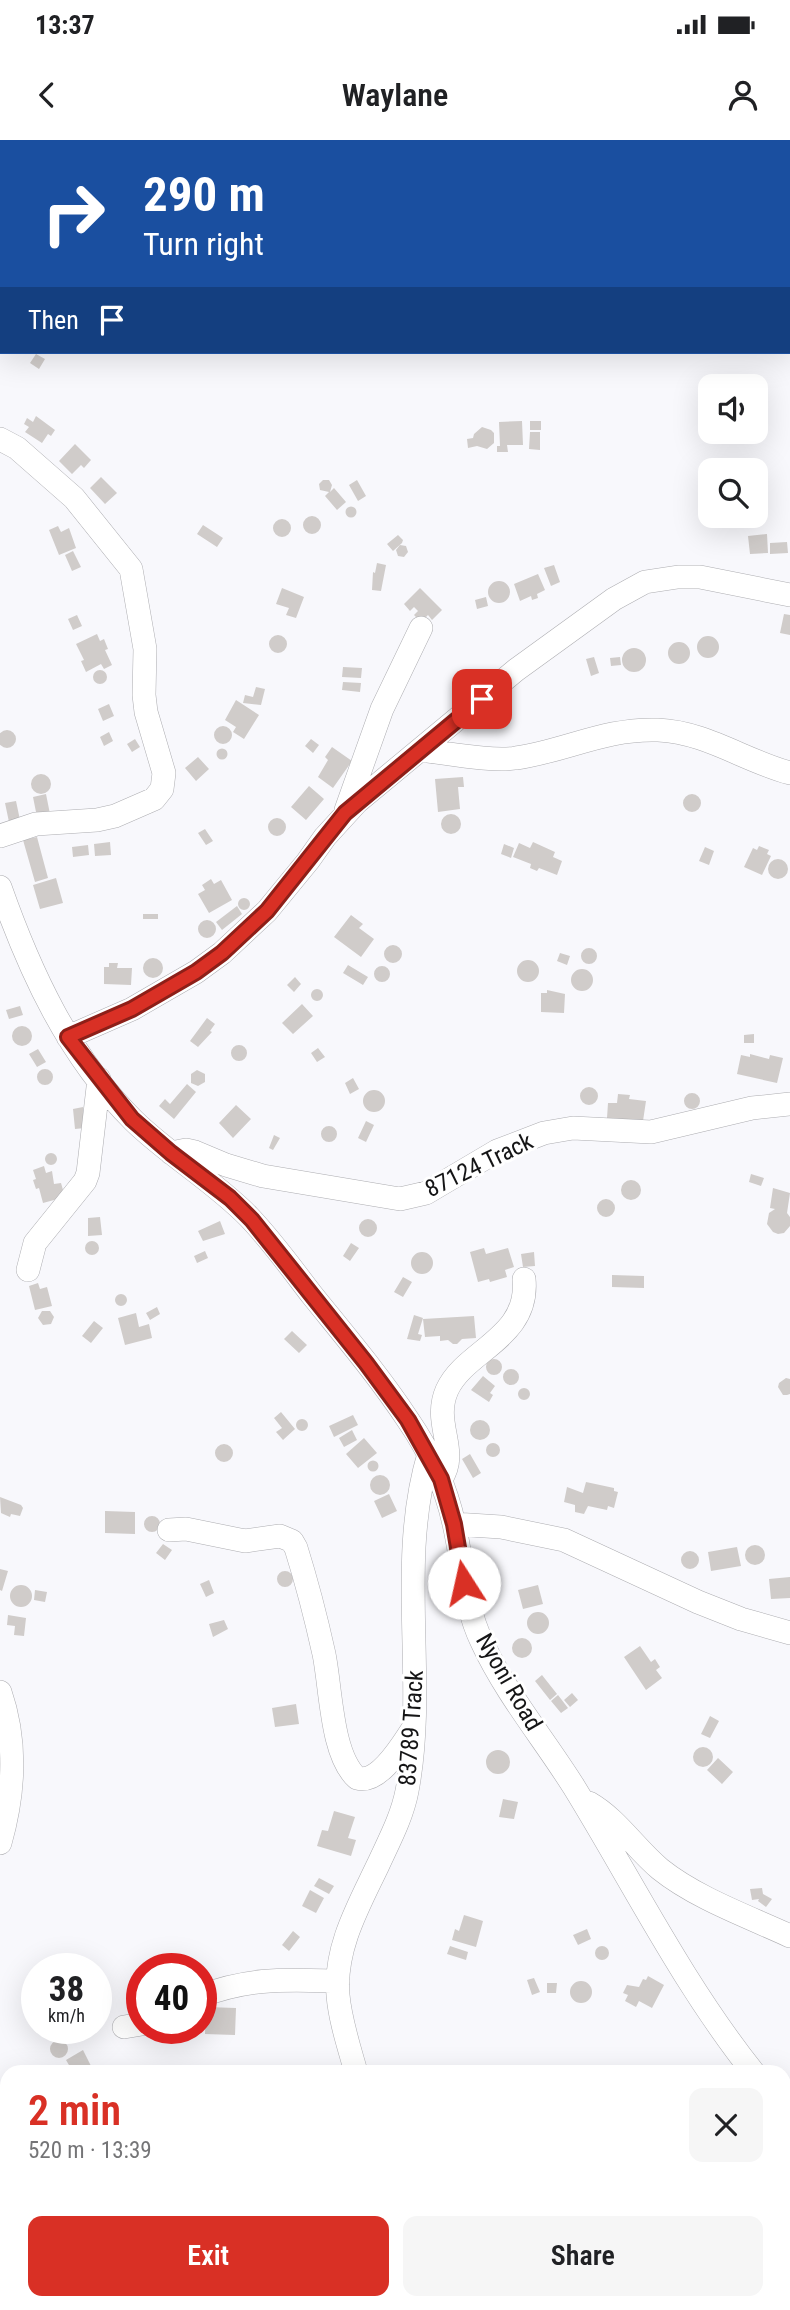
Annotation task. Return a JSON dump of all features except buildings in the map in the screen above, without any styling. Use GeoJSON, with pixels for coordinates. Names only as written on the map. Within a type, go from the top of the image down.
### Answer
{"type":"FeatureCollection","features":[{"type":"Feature","properties":{"kind":"street"},"geometry":{"type":"LineString","coordinates":[[0,439],[17,448],[74,498],[131,569],[145,649],[145,704],[164,773],[162,789],[154,799],[115,816],[97,820],[36,824],[0,836]]}},
{"type":"Feature","properties":{"kind":"street"},"geometry":{"type":"LineString","coordinates":[[68,1037],[132,1009],[196,972],[222,953],[267,911],[345,813],[516,670],[614,599],[645,582],[678,577],[700,577],[790,595]]}},
{"type":"Feature","properties":{"kind":"street"},"geometry":{"type":"LineString","coordinates":[[345,813],[377,721],[421,628]]}},
{"type":"Feature","properties":{"kind":"street"},"geometry":{"type":"LineString","coordinates":[[420,750],[512,759],[595,737],[621,732],[661,730],[699,736],[758,764],[790,774]]}},
{"type":"Feature","properties":{"kind":"street","name":"Nyoni Road"},"geometry":{"type":"LineString","coordinates":[[0,887],[13,925],[46,1000],[68,1037],[99,1079],[132,1119],[221,1191],[252,1220],[408,1420],[441,1479],[454,1524],[464,1583],[480,1639],[493,1665],[580,1798],[701,2001],[748,2065]]}},
{"type":"Feature","properties":{"kind":"street"},"geometry":{"type":"LineString","coordinates":[[28,1270],[35,1243],[78,1190],[88,1173],[99,1079]]}},
{"type":"Feature","properties":{"kind":"street","name":"87124 Track"},"geometry":{"type":"LineString","coordinates":[[171,1153],[186,1150],[263,1176],[400,1199],[426,1194],[497,1151],[559,1129],[652,1132],[752,1108],[790,1104]]}},
{"type":"Feature","properties":{"kind":"street"},"geometry":{"type":"LineString","coordinates":[[441,1479],[449,1465],[442,1418],[447,1390],[464,1368],[500,1337],[512,1322],[524,1298],[524,1279]]}},
{"type":"Feature","properties":{"kind":"street","name":"83789 Track"},"geometry":{"type":"LineString","coordinates":[[354,2065],[340,2006],[338,1981],[344,1943],[354,1915],[405,1802],[414,1727],[414,1545],[419,1494],[429,1454]]}},
{"type":"Feature","properties":{"kind":"street"},"geometry":{"type":"LineString","coordinates":[[454,1524],[500,1527],[564,1540],[698,1602],[741,1619],[790,1633]]}},
{"type":"Feature","properties":{"kind":"street"},"geometry":{"type":"LineString","coordinates":[[169,1530],[186,1529],[232,1540],[257,1541],[280,1536],[292,1541],[312,1602],[338,1740],[346,1766],[357,1778],[369,1778],[385,1766],[414,1727]]}},
{"type":"Feature","properties":{"kind":"street"},"geometry":{"type":"LineString","coordinates":[[0,1692],[9,1730],[6,1801],[0,1843]]}},
{"type":"Feature","properties":{"kind":"street"},"geometry":{"type":"LineString","coordinates":[[580,1798],[606,1815],[644,1854],[673,1878],[790,1936]]}},
{"type":"Feature","properties":{"kind":"street"},"geometry":{"type":"LineString","coordinates":[[217,1990],[252,1981],[338,1981]]}},
{"type":"Feature","properties":{"kind":"route"},"geometry":{"type":"LineString","coordinates":[[464,1583],[454,1524],[441,1479],[408,1420],[252,1220],[230,1198],[132,1119],[68,1037],[132,1009],[196,972],[222,953],[267,911],[356,802],[482,699]]}}]}
